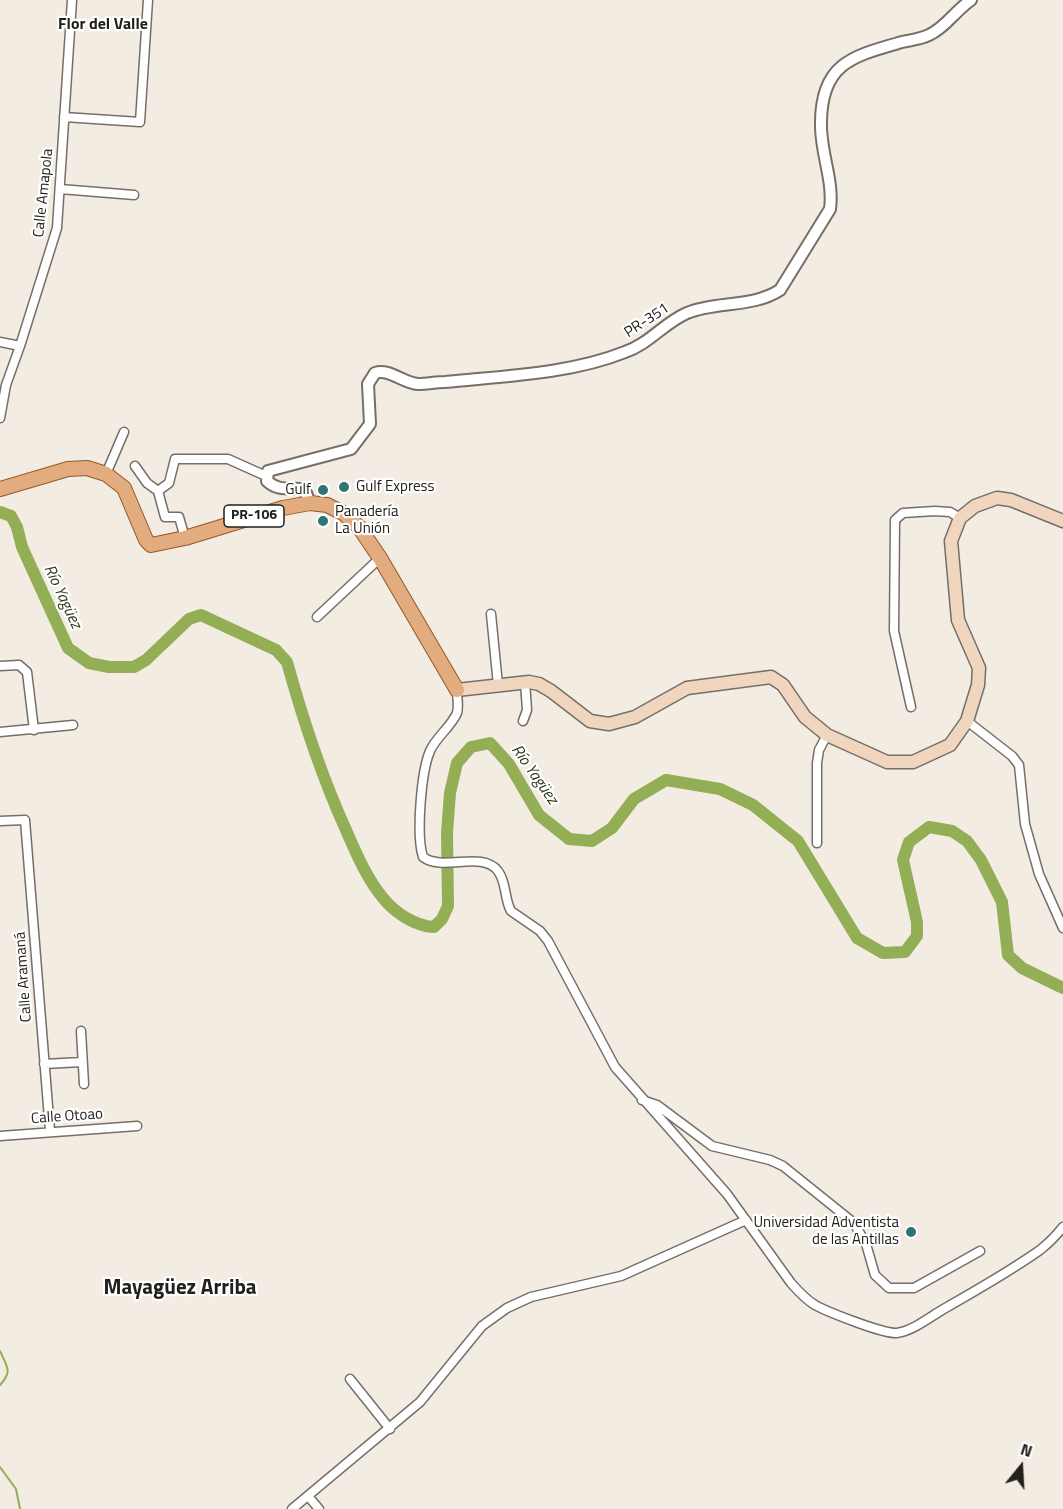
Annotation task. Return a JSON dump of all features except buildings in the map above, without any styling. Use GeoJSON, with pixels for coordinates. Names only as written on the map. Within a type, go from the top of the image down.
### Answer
{"type":"FeatureCollection","features":[{"type":"Feature","properties":{"kind":"main road"},"geometry":{"type":"LineString","coordinates":[[0,489],[68,468],[87,468],[106,474]]}},
{"type":"Feature","properties":{"kind":"main road","name":"PR-106"},"geometry":{"type":"LineString","coordinates":[[106,474],[124,488],[146,540],[151,545],[185,538],[283,508],[310,503],[327,505],[343,513],[359,527],[381,558],[457,690]]}},
{"type":"Feature","properties":{"kind":"main road"},"geometry":{"type":"LineString","coordinates":[[457,690],[525,682],[539,684],[590,721],[609,724],[635,717],[687,688],[771,677],[783,685],[805,717],[827,735],[886,762],[913,762],[950,745],[967,721],[978,685],[979,668],[958,620],[951,541],[960,518],[975,506],[997,498],[1011,500],[1063,521]]}},
{"type":"Feature","properties":{"kind":"street","name":"Calle Amapola"},"geometry":{"type":"LineString","coordinates":[[0,418],[6,385],[57,228],[72,0]]}},
{"type":"Feature","properties":{"kind":"street"},"geometry":{"type":"LineString","coordinates":[[64,117],[140,122],[148,0]]}},
{"type":"Feature","properties":{"kind":"street","name":"PR-351"},"geometry":{"type":"LineString","coordinates":[[266,476],[268,471],[274,469],[351,450],[370,424],[368,384],[375,373],[383,372],[417,384],[560,369],[624,353],[687,314],[766,296],[780,290],[830,209],[831,194],[820,124],[823,100],[832,77],[843,64],[860,55],[928,36],[971,0]]}},
{"type":"Feature","properties":{"kind":"street"},"geometry":{"type":"LineString","coordinates":[[60,189],[134,195]]}},
{"type":"Feature","properties":{"kind":"street"},"geometry":{"type":"LineString","coordinates":[[0,342],[20,346]]}},
{"type":"Feature","properties":{"kind":"street"},"geometry":{"type":"LineString","coordinates":[[106,474],[124,432]]}},
{"type":"Feature","properties":{"kind":"street"},"geometry":{"type":"LineString","coordinates":[[158,491],[169,483],[175,459],[228,459],[266,476],[267,481],[275,488],[302,489],[310,503]]}},
{"type":"Feature","properties":{"kind":"street"},"geometry":{"type":"LineString","coordinates":[[135,466],[147,483],[158,491],[165,517],[179,517],[185,538]]}},
{"type":"Feature","properties":{"kind":"street"},"geometry":{"type":"LineString","coordinates":[[911,707],[894,632],[895,520],[903,513],[935,511],[950,512],[960,518]]}},
{"type":"Feature","properties":{"kind":"street"},"geometry":{"type":"LineString","coordinates":[[317,616],[381,558]]}},
{"type":"Feature","properties":{"kind":"street"},"geometry":{"type":"LineString","coordinates":[[492,614],[498,685]]}},
{"type":"Feature","properties":{"kind":"street"},"geometry":{"type":"LineString","coordinates":[[0,666],[19,665],[27,672],[34,730]]}},
{"type":"Feature","properties":{"kind":"street"},"geometry":{"type":"LineString","coordinates":[[523,721],[527,710],[525,682]]}},
{"type":"Feature","properties":{"kind":"street"},"geometry":{"type":"LineString","coordinates":[[457,690],[457,712],[430,751],[425,775],[419,830],[423,857],[435,863],[485,863],[498,870],[511,911],[540,931],[548,941],[615,1067],[727,1194],[791,1283],[808,1300],[882,1331],[896,1333],[931,1317],[1000,1276],[1042,1249],[1055,1238],[1063,1227]]}},
{"type":"Feature","properties":{"kind":"street"},"geometry":{"type":"LineString","coordinates":[[967,721],[1012,756],[1019,765],[1025,824],[1040,874],[1063,928]]}},
{"type":"Feature","properties":{"kind":"street"},"geometry":{"type":"LineString","coordinates":[[0,732],[73,725]]}},
{"type":"Feature","properties":{"kind":"street"},"geometry":{"type":"LineString","coordinates":[[817,843],[817,762],[819,750],[827,735]]}},
{"type":"Feature","properties":{"kind":"street","name":"Calle Aramaná"},"geometry":{"type":"LineString","coordinates":[[0,821],[25,820],[50,1131]]}},
{"type":"Feature","properties":{"kind":"street"},"geometry":{"type":"LineString","coordinates":[[81,1031],[84,1084]]}},
{"type":"Feature","properties":{"kind":"street"},"geometry":{"type":"LineString","coordinates":[[44,1064],[82,1062]]}},
{"type":"Feature","properties":{"kind":"street"},"geometry":{"type":"LineString","coordinates":[[642,1100],[657,1104],[712,1146],[770,1160],[783,1166],[854,1223],[866,1244],[875,1275],[889,1288],[914,1288],[980,1251]]}},
{"type":"Feature","properties":{"kind":"street","name":"Calle Otoao"},"geometry":{"type":"LineString","coordinates":[[0,1136],[137,1126]]}},
{"type":"Feature","properties":{"kind":"street"},"geometry":{"type":"LineString","coordinates":[[292,1509],[420,1402],[482,1326],[507,1308],[531,1297],[621,1276],[746,1220]]}},
{"type":"Feature","properties":{"kind":"street"},"geometry":{"type":"LineString","coordinates":[[350,1379],[390,1429]]}},
{"type":"Feature","properties":{"kind":"street"},"geometry":{"type":"LineString","coordinates":[[308,1496],[319,1509]]}},
{"type":"Feature","properties":{"kind":"waterway","name":"Río Yagüez"},"geometry":{"type":"LineString","coordinates":[[0,512],[11,516],[17,527],[22,547],[68,648],[89,663],[109,667],[134,667],[146,660],[189,619],[201,615],[276,650],[287,662],[321,768],[362,866],[388,904],[399,914],[413,921],[434,927],[442,919],[448,906],[447,833],[450,793],[457,763],[471,747],[490,743],[509,764],[539,815],[569,839],[592,841],[612,828],[634,799],[666,780],[720,789],[753,805],[798,841],[857,938],[883,953],[905,952],[917,936],[917,922],[903,860],[909,842],[929,827],[952,831],[967,841],[981,860],[1002,902],[1008,955],[1022,968],[1063,988]]}},
{"type":"Feature","properties":{"kind":"waterway"},"geometry":{"type":"LineString","coordinates":[[0,1351],[8,1369],[0,1385]]}},
{"type":"Feature","properties":{"kind":"waterway"},"geometry":{"type":"LineString","coordinates":[[0,1467],[16,1489],[20,1509]]}},
{"type":"Feature","properties":{"kind":"place","name":"Gulf Express"},"geometry":{"type":"Point","coordinates":[344,487]}},
{"type":"Feature","properties":{"kind":"place","name":"Gulf"},"geometry":{"type":"Point","coordinates":[323,490]}},
{"type":"Feature","properties":{"kind":"place","name":"Panadería La Unión"},"geometry":{"type":"Point","coordinates":[323,521]}},
{"type":"Feature","properties":{"kind":"place","name":"Universidad Adventista de las Antillas"},"geometry":{"type":"Point","coordinates":[911,1232]}},
{"type":"Feature","properties":{"kind":"district","name":"Flor del Valle"},"geometry":{"type":"Point","coordinates":[103,25]}},
{"type":"Feature","properties":{"kind":"district","name":"Mayagüez Arriba"},"geometry":{"type":"Point","coordinates":[180,1289]}}]}
